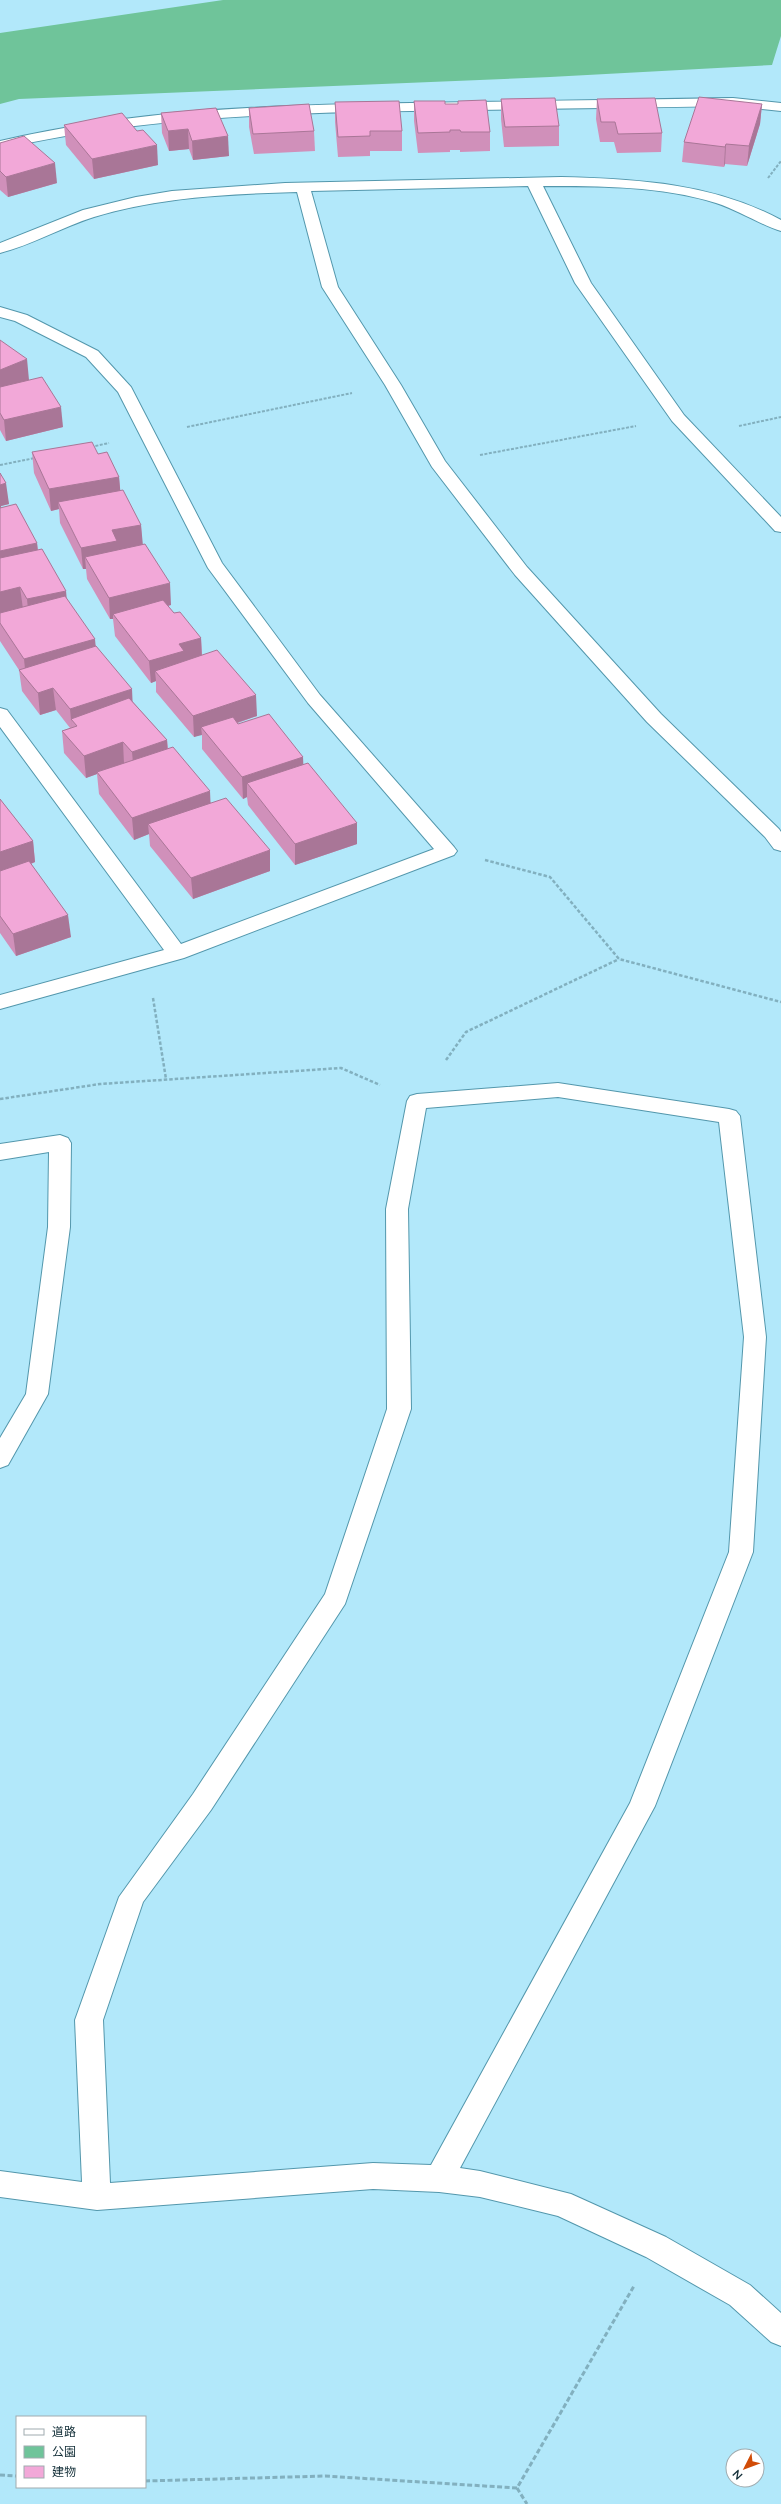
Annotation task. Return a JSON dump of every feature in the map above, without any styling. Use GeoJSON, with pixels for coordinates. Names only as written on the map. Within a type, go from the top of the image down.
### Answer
{"type":"FeatureCollection","features":[{"type":"Feature","properties":{"kind":"street"},"geometry":{"type":"LineString","coordinates":[[0,145],[40,135],[139,118],[261,109],[733,102],[781,107]]}},
{"type":"Feature","properties":{"kind":"street"},"geometry":{"type":"LineString","coordinates":[[534,182],[582,283],[678,418],[781,527]]}},
{"type":"Feature","properties":{"kind":"street"},"geometry":{"type":"LineString","coordinates":[[0,248],[101,210],[177,195],[302,188],[534,182],[661,187],[710,197],[760,214],[781,226]]}},
{"type":"Feature","properties":{"kind":"street"},"geometry":{"type":"LineString","coordinates":[[302,188],[330,287],[393,385],[438,463],[526,577],[654,718],[772,833],[781,844]]}},
{"type":"Feature","properties":{"kind":"street"},"geometry":{"type":"LineString","coordinates":[[0,312],[22,318],[92,354],[125,390],[214,564],[314,699],[448,851],[177,953],[0,1002]]}},
{"type":"Feature","properties":{"kind":"street"},"geometry":{"type":"LineString","coordinates":[[0,714],[177,953]]}},
{"type":"Feature","properties":{"kind":"street"},"geometry":{"type":"LineString","coordinates":[[97,2197],[89,2020],[132,1897],[202,1802],[336,1597],[399,1409],[397,1209],[417,1101],[558,1090],[729,1116],[755,1337],[741,1552],[642,1806],[439,2179]]}},
{"type":"Feature","properties":{"kind":"street"},"geometry":{"type":"LineString","coordinates":[[0,1152],[60,1143],[59,1227],[37,1394],[0,1459]]}},
{"type":"Feature","properties":{"kind":"street"},"geometry":{"type":"LineString","coordinates":[[0,2184],[97,2197],[373,2176],[439,2179],[480,2184],[561,2203],[656,2247],[740,2295],[781,2332]]}},
{"type":"Feature","properties":{"kind":"path"},"geometry":{"type":"LineString","coordinates":[[86,448],[393,385]]}},
{"type":"Feature","properties":{"kind":"path"},"geometry":{"type":"LineString","coordinates":[[438,463],[678,418]]}},
{"type":"Feature","properties":{"kind":"path"},"geometry":{"type":"LineString","coordinates":[[0,465],[39,457]]}},
{"type":"Feature","properties":{"kind":"path"},"geometry":{"type":"LineString","coordinates":[[448,851],[550,877],[619,959],[781,1002]]}},
{"type":"Feature","properties":{"kind":"path"},"geometry":{"type":"LineString","coordinates":[[166,1078],[152,992],[177,953]]}},
{"type":"Feature","properties":{"kind":"path"},"geometry":{"type":"LineString","coordinates":[[0,1100],[100,1084],[166,1078],[341,1068],[417,1101],[466,1032],[619,959]]}},
{"type":"Feature","properties":{"kind":"path"},"geometry":{"type":"LineString","coordinates":[[517,2488],[656,2247]]}},
{"type":"Feature","properties":{"kind":"path"},"geometry":{"type":"LineString","coordinates":[[0,2475],[16,2476]]}},
{"type":"Feature","properties":{"kind":"path"},"geometry":{"type":"LineString","coordinates":[[146,2481],[325,2476],[517,2488]]}},
{"type":"Feature","properties":{"kind":"path"},"geometry":{"type":"LineString","coordinates":[[517,2488],[526,2504]]}},
{"type":"Feature","properties":{"kind":"green space"},"geometry":{"type":"Polygon","coordinates":[[[223,0],[781,0],[781,36],[772,65],[550,77],[19,99],[0,104],[0,33],[223,0]]]}},
{"type":"Feature","properties":{"kind":"building"},"geometry":{"type":"Polygon","coordinates":[[[699,97],[762,104],[749,146],[726,144],[725,147],[684,142],[699,97]]]}},
{"type":"Feature","properties":{"kind":"building"},"geometry":{"type":"Polygon","coordinates":[[[555,98],[559,126],[505,127],[501,99],[555,98]]]}},
{"type":"Feature","properties":{"kind":"building"},"geometry":{"type":"Polygon","coordinates":[[[655,98],[662,133],[618,134],[615,122],[601,122],[597,99],[655,98]]]}},
{"type":"Feature","properties":{"kind":"building"},"geometry":{"type":"Polygon","coordinates":[[[486,100],[490,132],[461,132],[460,130],[450,130],[450,132],[418,133],[414,101],[445,101],[445,104],[458,104],[458,101],[486,100]]]}},
{"type":"Feature","properties":{"kind":"building"},"geometry":{"type":"Polygon","coordinates":[[[399,101],[402,131],[370,131],[370,136],[338,137],[335,102],[399,101]]]}},
{"type":"Feature","properties":{"kind":"building"},"geometry":{"type":"Polygon","coordinates":[[[309,104],[314,131],[253,134],[249,108],[309,104]]]}},
{"type":"Feature","properties":{"kind":"building"},"geometry":{"type":"Polygon","coordinates":[[[216,108],[228,136],[192,141],[188,129],[168,131],[161,113],[216,108]]]}},
{"type":"Feature","properties":{"kind":"building"},"geometry":{"type":"Polygon","coordinates":[[[122,113],[137,131],[143,130],[157,145],[92,159],[64,125],[122,113]]]}},
{"type":"Feature","properties":{"kind":"building"},"geometry":{"type":"Polygon","coordinates":[[[24,136],[55,163],[6,177],[0,171],[0,143],[24,136]]]}},
{"type":"Feature","properties":{"kind":"building"},"geometry":{"type":"Polygon","coordinates":[[[0,340],[27,359],[0,370],[0,340]]]}},
{"type":"Feature","properties":{"kind":"building"},"geometry":{"type":"Polygon","coordinates":[[[42,377],[61,407],[4,420],[0,413],[0,387],[42,377]]]}},
{"type":"Feature","properties":{"kind":"building"},"geometry":{"type":"Polygon","coordinates":[[[92,442],[98,454],[107,452],[119,477],[49,489],[32,452],[92,442]]]}},
{"type":"Feature","properties":{"kind":"building"},"geometry":{"type":"Polygon","coordinates":[[[0,473],[6,483],[0,485],[0,473]]]}},
{"type":"Feature","properties":{"kind":"building"},"geometry":{"type":"Polygon","coordinates":[[[123,490],[141,525],[112,530],[117,541],[81,548],[58,502],[123,490]]]}},
{"type":"Feature","properties":{"kind":"building"},"geometry":{"type":"Polygon","coordinates":[[[16,504],[37,543],[0,551],[0,508],[16,504]]]}},
{"type":"Feature","properties":{"kind":"building"},"geometry":{"type":"Polygon","coordinates":[[[145,544],[170,583],[109,598],[85,557],[145,544]]]}},
{"type":"Feature","properties":{"kind":"building"},"geometry":{"type":"Polygon","coordinates":[[[42,549],[66,591],[27,599],[20,587],[0,592],[0,558],[42,549]]]}},
{"type":"Feature","properties":{"kind":"building"},"geometry":{"type":"Polygon","coordinates":[[[65,596],[95,639],[24,659],[0,623],[0,613],[65,596]]]}},
{"type":"Feature","properties":{"kind":"building"},"geometry":{"type":"Polygon","coordinates":[[[163,600],[174,613],[180,612],[201,638],[179,644],[184,651],[149,661],[113,614],[163,600]]]}},
{"type":"Feature","properties":{"kind":"building"},"geometry":{"type":"Polygon","coordinates":[[[96,646],[132,689],[70,709],[53,688],[38,693],[19,670],[96,646]]]}},
{"type":"Feature","properties":{"kind":"building"},"geometry":{"type":"Polygon","coordinates":[[[217,650],[256,695],[193,716],[155,671],[217,650]]]}},
{"type":"Feature","properties":{"kind":"building"},"geometry":{"type":"Polygon","coordinates":[[[129,698],[167,740],[132,752],[123,742],[84,756],[62,731],[77,726],[71,719],[129,698]]]}},
{"type":"Feature","properties":{"kind":"building"},"geometry":{"type":"Polygon","coordinates":[[[269,714],[303,757],[242,777],[201,727],[233,717],[238,724],[269,714]]]}},
{"type":"Feature","properties":{"kind":"building"},"geometry":{"type":"Polygon","coordinates":[[[173,747],[210,791],[132,818],[97,772],[173,747]]]}},
{"type":"Feature","properties":{"kind":"building"},"geometry":{"type":"Polygon","coordinates":[[[308,763],[357,823],[295,844],[247,783],[308,763]]]}},
{"type":"Feature","properties":{"kind":"building"},"geometry":{"type":"Polygon","coordinates":[[[226,798],[270,850],[191,878],[148,824],[226,798]]]}},
{"type":"Feature","properties":{"kind":"building"},"geometry":{"type":"Polygon","coordinates":[[[0,799],[33,841],[0,852],[0,799]]]}},
{"type":"Feature","properties":{"kind":"building"},"geometry":{"type":"Polygon","coordinates":[[[29,861],[68,915],[13,934],[0,916],[0,871],[29,861]]]}}]}
